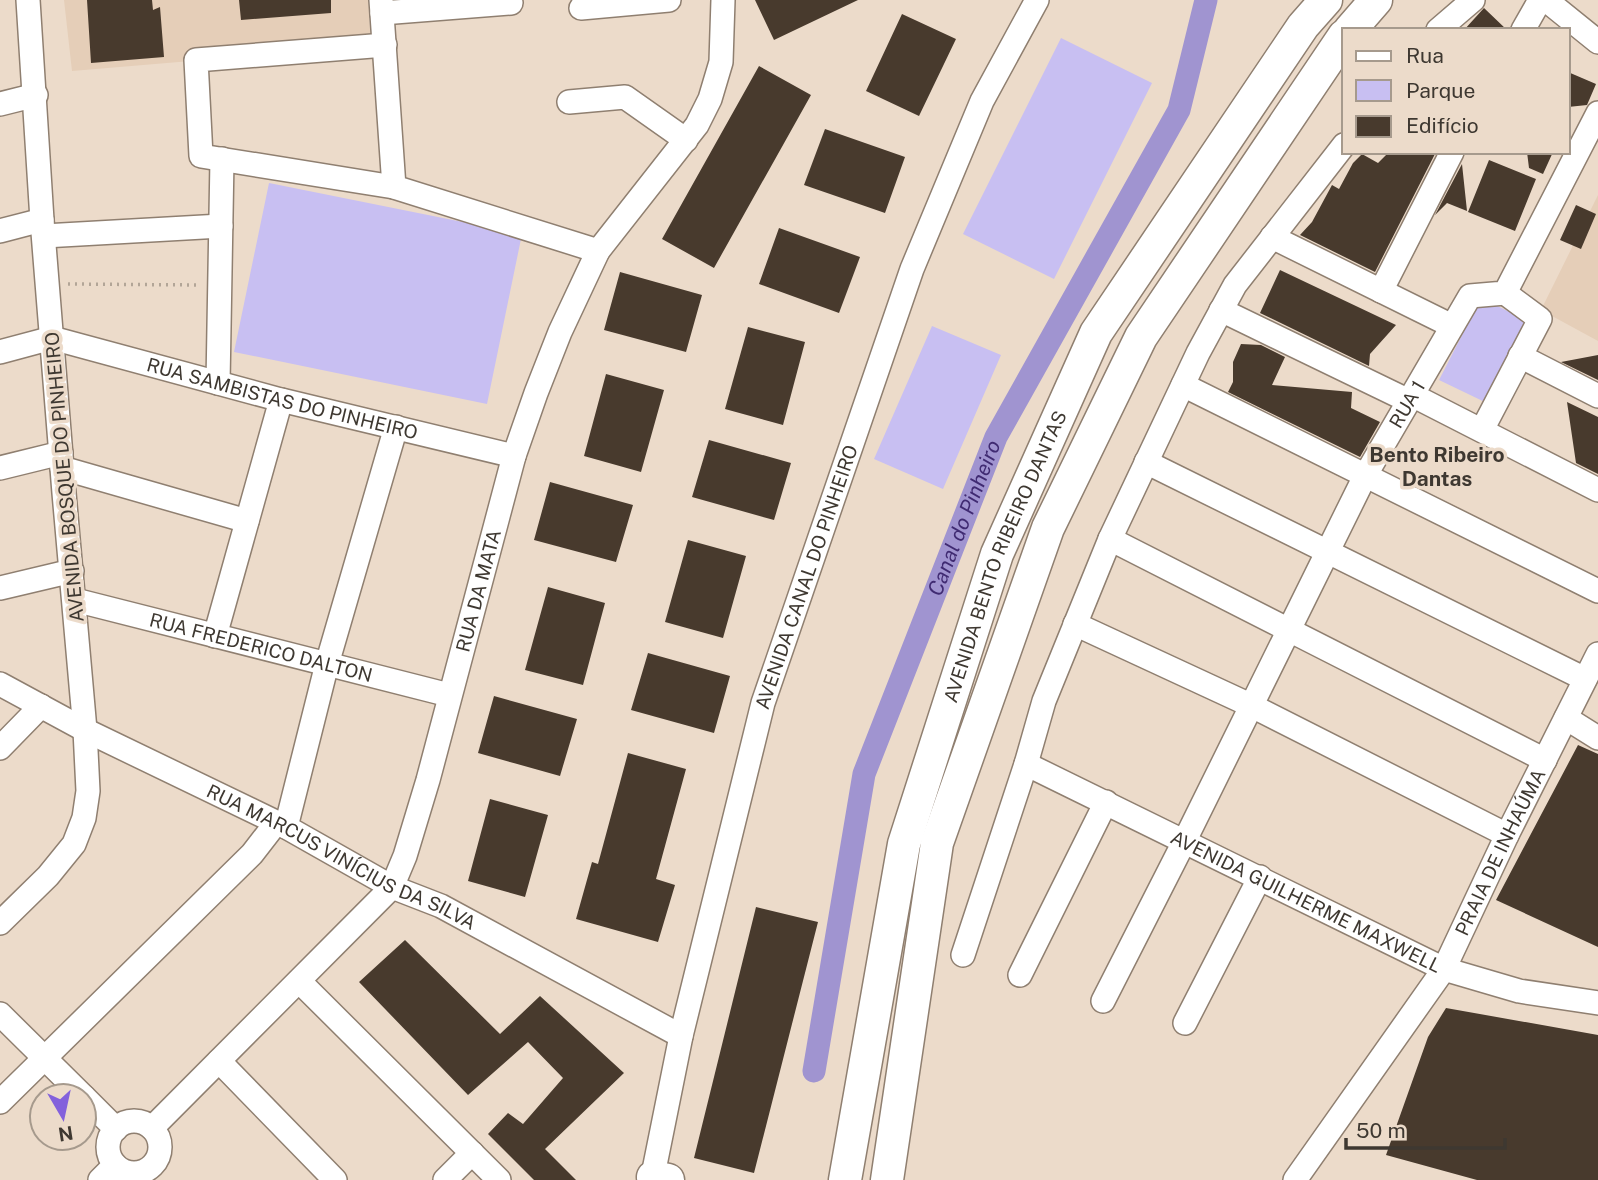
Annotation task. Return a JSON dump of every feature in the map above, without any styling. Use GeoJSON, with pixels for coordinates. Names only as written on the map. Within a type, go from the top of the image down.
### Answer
{"type":"FeatureCollection","features":[{"type":"Feature","properties":{"kind":"highway","name":"AVENIDA BENTO RIBEIRO DANTAS"},"geometry":{"type":"LineString","coordinates":[[847,1166],[899,865],[909,823],[1006,531],[1096,332],[1308,13],[1326,0]]}},
{"type":"Feature","properties":{"kind":"highway"},"geometry":{"type":"LineString","coordinates":[[1352,28],[1376,0]]}},
{"type":"Feature","properties":{"kind":"highway","name":"AVENIDA BENTO RIBEIRO DANTAS"},"geometry":{"type":"LineString","coordinates":[[887,1180],[937,843],[1048,528],[1141,337],[1342,39]]}},
{"type":"Feature","properties":{"kind":"highway"},"geometry":{"type":"LineString","coordinates":[[820,1180],[847,1166]]}},
{"type":"Feature","properties":{"kind":"street","name":"AVENIDA BOSQUE DO PINHEIRO"},"geometry":{"type":"LineString","coordinates":[[0,923],[48,876],[74,844],[84,818],[88,791],[75,600],[43,228],[28,0]]}},
{"type":"Feature","properties":{"kind":"street"},"geometry":{"type":"LineString","coordinates":[[581,8],[669,0]]}},
{"type":"Feature","properties":{"kind":"street","name":"RUA DA MATA"},"geometry":{"type":"LineString","coordinates":[[152,1128],[392,887],[409,844],[514,456],[560,332],[598,251],[686,140],[710,99],[721,62],[723,0]]}},
{"type":"Feature","properties":{"kind":"street"},"geometry":{"type":"LineString","coordinates":[[1440,28],[1473,0]]}},
{"type":"Feature","properties":{"kind":"street"},"geometry":{"type":"LineString","coordinates":[[1524,28],[1540,0]]}},
{"type":"Feature","properties":{"kind":"street"},"geometry":{"type":"LineString","coordinates":[[1546,0],[1598,42]]}},
{"type":"Feature","properties":{"kind":"street","name":"AVENIDA CANAL DO PINHEIRO"},"geometry":{"type":"LineString","coordinates":[[657,1179],[681,1036],[763,703],[912,269],[982,101],[1035,1]]}},
{"type":"Feature","properties":{"kind":"street"},"geometry":{"type":"LineString","coordinates":[[394,187],[382,7],[511,3]]}},
{"type":"Feature","properties":{"kind":"street"},"geometry":{"type":"LineString","coordinates":[[218,383],[221,226],[196,60],[385,45]]}},
{"type":"Feature","properties":{"kind":"street"},"geometry":{"type":"LineString","coordinates":[[0,104],[36,95]]}},
{"type":"Feature","properties":{"kind":"street"},"geometry":{"type":"LineString","coordinates":[[569,102],[625,97],[686,140]]}},
{"type":"Feature","properties":{"kind":"street"},"geometry":{"type":"LineString","coordinates":[[1482,430],[1540,319],[1504,293],[1598,113]]}},
{"type":"Feature","properties":{"kind":"street"},"geometry":{"type":"LineString","coordinates":[[963,955],[1044,701],[1110,539],[1183,385],[1235,285],[1342,148]]}},
{"type":"Feature","properties":{"kind":"street"},"geometry":{"type":"LineString","coordinates":[[1381,291],[1451,154]]}},
{"type":"Feature","properties":{"kind":"street"},"geometry":{"type":"LineString","coordinates":[[212,158],[394,187],[598,251]]}},
{"type":"Feature","properties":{"kind":"street"},"geometry":{"type":"LineString","coordinates":[[0,231],[221,226]]}},
{"type":"Feature","properties":{"kind":"street"},"geometry":{"type":"LineString","coordinates":[[1272,237],[1452,326]]}},
{"type":"Feature","properties":{"kind":"street","name":"RUA 1"},"geometry":{"type":"LineString","coordinates":[[1103,1001],[1365,476],[1469,296],[1504,293]]}},
{"type":"Feature","properties":{"kind":"street"},"geometry":{"type":"LineString","coordinates":[[1222,310],[1482,430],[1598,490]]}},
{"type":"Feature","properties":{"kind":"street"},"geometry":{"type":"LineString","coordinates":[[0,352],[52,338]]}},
{"type":"Feature","properties":{"kind":"street","name":"RUA SAMBISTAS DO PINHEIRO"},"geometry":{"type":"LineString","coordinates":[[52,338],[281,400],[514,456]]}},
{"type":"Feature","properties":{"kind":"street"},"geometry":{"type":"LineString","coordinates":[[1520,356],[1598,396]]}},
{"type":"Feature","properties":{"kind":"street"},"geometry":{"type":"LineString","coordinates":[[1183,385],[1598,591]]}},
{"type":"Feature","properties":{"kind":"street"},"geometry":{"type":"LineString","coordinates":[[215,636],[281,400]]}},
{"type":"Feature","properties":{"kind":"street"},"geometry":{"type":"LineString","coordinates":[[0,1102],[281,825],[396,428]]}},
{"type":"Feature","properties":{"kind":"street"},"geometry":{"type":"LineString","coordinates":[[0,468],[62,460],[247,521]]}},
{"type":"Feature","properties":{"kind":"street"},"geometry":{"type":"LineString","coordinates":[[1146,463],[1585,679]]}},
{"type":"Feature","properties":{"kind":"street"},"geometry":{"type":"LineString","coordinates":[[1110,539],[1545,760]]}},
{"type":"Feature","properties":{"kind":"street"},"geometry":{"type":"LineString","coordinates":[[0,588],[72,572]]}},
{"type":"Feature","properties":{"kind":"street","name":"RUA FREDERICO DALTON"},"geometry":{"type":"LineString","coordinates":[[75,600],[449,695]]}},
{"type":"Feature","properties":{"kind":"street"},"geometry":{"type":"LineString","coordinates":[[1075,624],[1251,705],[1507,835]]}},
{"type":"Feature","properties":{"kind":"street","name":"PRAIA DE INHAÚMA"},"geometry":{"type":"LineString","coordinates":[[1295,1180],[1444,969],[1507,835],[1598,654]]}},
{"type":"Feature","properties":{"kind":"street","name":"RUA MARCUS VINÍCIUS DA SILVA"},"geometry":{"type":"LineString","coordinates":[[0,684],[85,730],[281,825],[392,887],[441,906],[681,1036]]}},
{"type":"Feature","properties":{"kind":"street"},"geometry":{"type":"LineString","coordinates":[[0,748],[41,706]]}},
{"type":"Feature","properties":{"kind":"street"},"geometry":{"type":"LineString","coordinates":[[1566,718],[1598,738]]}},
{"type":"Feature","properties":{"kind":"street","name":"AVENIDA GUILHERME MAXWELL"},"geometry":{"type":"LineString","coordinates":[[1026,764],[1444,969],[1519,991],[1598,1003]]}},
{"type":"Feature","properties":{"kind":"street"},"geometry":{"type":"LineString","coordinates":[[1020,975],[1106,802]]}},
{"type":"Feature","properties":{"kind":"street"},"geometry":{"type":"LineString","coordinates":[[1185,1023],[1260,877]]}},
{"type":"Feature","properties":{"kind":"street"},"geometry":{"type":"LineString","coordinates":[[299,981],[499,1180]]}},
{"type":"Feature","properties":{"kind":"street"},"geometry":{"type":"LineString","coordinates":[[0,1014],[68,1082]]}},
{"type":"Feature","properties":{"kind":"street"},"geometry":{"type":"LineString","coordinates":[[219,1061],[335,1180]]}},
{"type":"Feature","properties":{"kind":"street"},"geometry":{"type":"LineString","coordinates":[[98,1112],[116,1129]]}},
{"type":"Feature","properties":{"kind":"street"},"geometry":{"type":"LineString","coordinates":[[130,1122],[138,1122],[152,1128],[158,1135],[160,1173],[122,1170],[108,1172],[111,1158],[109,1143],[116,1129],[130,1122]]}},
{"type":"Feature","properties":{"kind":"street"},"geometry":{"type":"LineString","coordinates":[[445,1180],[472,1153]]}},
{"type":"Feature","properties":{"kind":"path"},"geometry":{"type":"LineString","coordinates":[[48,284],[220,285]]}},
{"type":"Feature","properties":{"kind":"shaded area"},"geometry":{"type":"Polygon","coordinates":[[[64,0],[368,0],[371,46],[72,71],[64,0]]]}},
{"type":"Feature","properties":{"kind":"shaded area"},"geometry":{"type":"Polygon","coordinates":[[[1598,195],[1598,341],[1541,310],[1598,195]]]}},
{"type":"Feature","properties":{"kind":"green space"},"geometry":{"type":"Polygon","coordinates":[[[1061,38],[1152,83],[1054,279],[963,234],[1061,38]]]}},
{"type":"Feature","properties":{"kind":"green space"},"geometry":{"type":"Polygon","coordinates":[[[269,183],[522,234],[487,404],[234,352],[269,183]]]}},
{"type":"Feature","properties":{"kind":"green space"},"geometry":{"type":"Polygon","coordinates":[[[1481,298],[1532,323],[1491,405],[1439,380],[1481,298]]]}},
{"type":"Feature","properties":{"kind":"green space"},"geometry":{"type":"Polygon","coordinates":[[[932,326],[1001,355],[943,489],[874,459],[932,326]]]}},
{"type":"Feature","properties":{"kind":"building"},"geometry":{"type":"Polygon","coordinates":[[[87,0],[152,0],[153,10],[160,7],[164,57],[91,63],[87,0]]]}},
{"type":"Feature","properties":{"kind":"building"},"geometry":{"type":"Polygon","coordinates":[[[239,0],[331,0],[331,13],[241,20],[239,0]]]}},
{"type":"Feature","properties":{"kind":"building"},"geometry":{"type":"Polygon","coordinates":[[[755,0],[858,0],[774,40],[755,0]]]}},
{"type":"Feature","properties":{"kind":"building"},"geometry":{"type":"Polygon","coordinates":[[[1484,8],[1505,28],[1466,28],[1484,8]]]}},
{"type":"Feature","properties":{"kind":"building"},"geometry":{"type":"Polygon","coordinates":[[[902,14],[956,39],[919,116],[866,91],[902,14]]]}},
{"type":"Feature","properties":{"kind":"building"},"geometry":{"type":"Polygon","coordinates":[[[759,66],[811,95],[714,268],[662,239],[759,66]]]}},
{"type":"Feature","properties":{"kind":"building"},"geometry":{"type":"Polygon","coordinates":[[[1570,73],[1596,84],[1587,105],[1570,107],[1570,73]]]}},
{"type":"Feature","properties":{"kind":"building"},"geometry":{"type":"Polygon","coordinates":[[[825,129],[905,157],[885,213],[804,185],[825,129]]]}},
{"type":"Feature","properties":{"kind":"building"},"geometry":{"type":"Polygon","coordinates":[[[1362,154],[1378,163],[1387,154],[1435,154],[1375,272],[1300,235],[1312,222],[1332,185],[1339,189],[1353,163],[1362,154]]]}},
{"type":"Feature","properties":{"kind":"building"},"geometry":{"type":"Polygon","coordinates":[[[1527,154],[1552,154],[1543,174],[1529,168],[1527,154]]]}},
{"type":"Feature","properties":{"kind":"building"},"geometry":{"type":"Polygon","coordinates":[[[1489,160],[1536,179],[1515,231],[1468,212],[1489,160]]]}},
{"type":"Feature","properties":{"kind":"building"},"geometry":{"type":"Polygon","coordinates":[[[1462,164],[1467,211],[1447,203],[1435,215],[1462,164]]]}},
{"type":"Feature","properties":{"kind":"building"},"geometry":{"type":"Polygon","coordinates":[[[1576,205],[1596,214],[1581,249],[1560,240],[1576,205]]]}},
{"type":"Feature","properties":{"kind":"building"},"geometry":{"type":"Polygon","coordinates":[[[779,228],[860,257],[839,313],[759,284],[779,228]]]}},
{"type":"Feature","properties":{"kind":"building"},"geometry":{"type":"Polygon","coordinates":[[[1280,270],[1396,325],[1370,354],[1369,366],[1260,313],[1280,270]]]}},
{"type":"Feature","properties":{"kind":"building"},"geometry":{"type":"Polygon","coordinates":[[[620,272],[702,295],[686,352],[604,330],[620,272]]]}},
{"type":"Feature","properties":{"kind":"building"},"geometry":{"type":"Polygon","coordinates":[[[748,327],[805,342],[783,425],[725,409],[748,327]]]}},
{"type":"Feature","properties":{"kind":"building"},"geometry":{"type":"Polygon","coordinates":[[[1241,344],[1261,345],[1285,357],[1272,385],[1352,392],[1351,408],[1380,422],[1360,457],[1228,392],[1233,382],[1233,362],[1241,344]]]}},
{"type":"Feature","properties":{"kind":"building"},"geometry":{"type":"Polygon","coordinates":[[[1598,355],[1598,380],[1561,362],[1598,355]]]}},
{"type":"Feature","properties":{"kind":"building"},"geometry":{"type":"Polygon","coordinates":[[[606,374],[664,390],[641,472],[584,456],[606,374]]]}},
{"type":"Feature","properties":{"kind":"building"},"geometry":{"type":"Polygon","coordinates":[[[1567,402],[1598,417],[1598,474],[1576,463],[1567,402]]]}},
{"type":"Feature","properties":{"kind":"building"},"geometry":{"type":"Polygon","coordinates":[[[709,440],[791,463],[774,520],[692,497],[709,440]]]}},
{"type":"Feature","properties":{"kind":"building"},"geometry":{"type":"Polygon","coordinates":[[[550,482],[633,505],[616,562],[534,540],[550,482]]]}},
{"type":"Feature","properties":{"kind":"building"},"geometry":{"type":"Polygon","coordinates":[[[688,540],[746,556],[723,638],[665,622],[688,540]]]}},
{"type":"Feature","properties":{"kind":"building"},"geometry":{"type":"Polygon","coordinates":[[[548,587],[605,603],[583,685],[525,670],[548,587]]]}},
{"type":"Feature","properties":{"kind":"building"},"geometry":{"type":"Polygon","coordinates":[[[648,653],[730,676],[714,733],[631,710],[648,653]]]}},
{"type":"Feature","properties":{"kind":"building"},"geometry":{"type":"Polygon","coordinates":[[[494,696],[577,719],[560,776],[478,753],[494,696]]]}},
{"type":"Feature","properties":{"kind":"building"},"geometry":{"type":"Polygon","coordinates":[[[1578,745],[1598,754],[1598,947],[1496,900],[1578,745]]]}},
{"type":"Feature","properties":{"kind":"building"},"geometry":{"type":"Polygon","coordinates":[[[628,753],[686,769],[656,879],[675,885],[658,942],[576,919],[592,862],[598,864],[628,753]]]}},
{"type":"Feature","properties":{"kind":"building"},"geometry":{"type":"Polygon","coordinates":[[[490,799],[548,815],[525,897],[468,881],[490,799]]]}},
{"type":"Feature","properties":{"kind":"building"},"geometry":{"type":"Polygon","coordinates":[[[756,907],[818,922],[754,1173],[694,1158],[756,907]]]}},
{"type":"Feature","properties":{"kind":"building"},"geometry":{"type":"Polygon","coordinates":[[[405,940],[500,1034],[540,996],[624,1073],[545,1149],[576,1180],[534,1180],[488,1134],[508,1113],[523,1124],[563,1078],[528,1042],[468,1095],[359,982],[405,940]]]}},
{"type":"Feature","properties":{"kind":"building"},"geometry":{"type":"Polygon","coordinates":[[[1446,1008],[1598,1035],[1598,1180],[1477,1180],[1386,1155],[1428,1037],[1446,1008]]]}},
{"type":"Feature","properties":{"kind":"waterway","name":"Canal do Pinheiro"},"geometry":{"type":"LineString","coordinates":[[814,1071],[864,774],[996,437],[1179,110],[1206,0]]}},
{"type":"Feature","properties":{"kind":"district","name":"Bento Ribeiro Dantas"},"geometry":{"type":"Point","coordinates":[1437,467]}}]}
